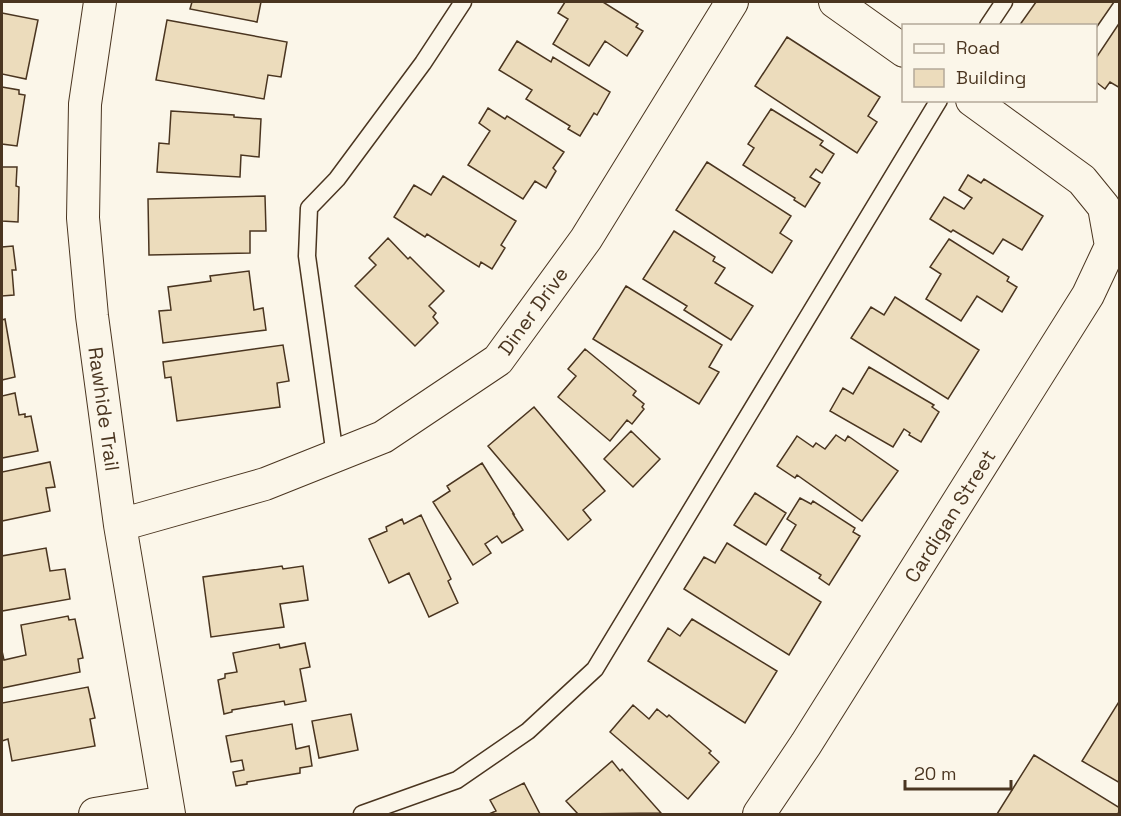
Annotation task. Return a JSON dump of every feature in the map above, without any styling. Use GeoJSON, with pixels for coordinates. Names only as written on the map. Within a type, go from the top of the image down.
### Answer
{"type":"FeatureCollection","features":[{"type":"Feature","properties":{"kind":"street","name":"Rawhide Trail"},"geometry":{"type":"LineString","coordinates":[[100,2],[85,104],[82,218],[92,316],[120,525],[168,808]]}},
{"type":"Feature","properties":{"kind":"street","name":"Diner Drive"},"geometry":{"type":"LineString","coordinates":[[120,525],[265,484],[383,437],[498,360],[586,239],[732,2]]}},
{"type":"Feature","properties":{"kind":"street"},"geometry":{"type":"LineString","coordinates":[[835,2],[902,50]]}},
{"type":"Feature","properties":{"kind":"street","name":"Cardigan Street"},"geometry":{"type":"LineString","coordinates":[[759,814],[813,734],[1088,295],[1111,246],[1104,207],[1082,180],[975,102]]}},
{"type":"Feature","properties":{"kind":"street"},"geometry":{"type":"LineString","coordinates":[[95,814],[168,808]]}},
{"type":"Feature","properties":{"kind":"lane"},"geometry":{"type":"LineString","coordinates":[[335,456],[307,256],[309,208],[337,179],[423,63],[463,2]]}},
{"type":"Feature","properties":{"kind":"lane"},"geometry":{"type":"LineString","coordinates":[[989,24],[1004,2]]}},
{"type":"Feature","properties":{"kind":"lane"},"geometry":{"type":"LineString","coordinates":[[362,814],[457,780],[528,731],[595,669],[938,102]]}},
{"type":"Feature","properties":{"kind":"building"},"geometry":{"type":"Polygon","coordinates":[[[192,2],[261,2],[257,22],[190,9],[192,2]]]}},
{"type":"Feature","properties":{"kind":"building"},"geometry":{"type":"Polygon","coordinates":[[[565,2],[603,2],[638,24],[636,27],[643,31],[627,56],[605,41],[589,66],[553,44],[568,19],[558,13],[565,2]]]}},
{"type":"Feature","properties":{"kind":"building"},"geometry":{"type":"Polygon","coordinates":[[[1036,2],[1114,2],[1097,27],[1097,24],[1020,24],[1036,2]]]}},
{"type":"Feature","properties":{"kind":"building"},"geometry":{"type":"Polygon","coordinates":[[[2,13],[38,20],[26,79],[2,74],[2,13]]]}},
{"type":"Feature","properties":{"kind":"building"},"geometry":{"type":"Polygon","coordinates":[[[167,20],[287,42],[281,77],[268,75],[264,99],[156,80],[167,20]]]}},
{"type":"Feature","properties":{"kind":"building"},"geometry":{"type":"Polygon","coordinates":[[[1120,22],[1120,88],[1110,82],[1105,89],[1097,83],[1097,56],[1120,22]]]}},
{"type":"Feature","properties":{"kind":"building"},"geometry":{"type":"Polygon","coordinates":[[[787,37],[880,97],[868,116],[877,122],[857,153],[755,86],[787,37]]]}},
{"type":"Feature","properties":{"kind":"building"},"geometry":{"type":"Polygon","coordinates":[[[517,41],[551,62],[553,57],[610,92],[597,115],[594,113],[580,136],[568,129],[570,126],[526,99],[532,90],[499,70],[517,41]]]}},
{"type":"Feature","properties":{"kind":"building"},"geometry":{"type":"Polygon","coordinates":[[[2,87],[19,90],[19,94],[25,95],[17,146],[2,144],[2,87]]]}},
{"type":"Feature","properties":{"kind":"building"},"geometry":{"type":"Polygon","coordinates":[[[488,108],[505,119],[507,116],[564,152],[553,168],[556,171],[546,188],[535,181],[523,199],[468,165],[490,131],[479,123],[488,108]]]}},
{"type":"Feature","properties":{"kind":"building"},"geometry":{"type":"Polygon","coordinates":[[[771,109],[823,141],[820,145],[834,154],[822,173],[816,169],[810,177],[820,183],[805,207],[794,200],[795,198],[743,165],[754,148],[748,144],[771,109]]]}},
{"type":"Feature","properties":{"kind":"building"},"geometry":{"type":"Polygon","coordinates":[[[171,111],[261,119],[259,157],[241,155],[240,177],[157,172],[159,143],[169,144],[171,111]]]}},
{"type":"Feature","properties":{"kind":"building"},"geometry":{"type":"Polygon","coordinates":[[[707,162],[791,216],[780,233],[792,241],[772,273],[676,210],[707,162]]]}},
{"type":"Feature","properties":{"kind":"building"},"geometry":{"type":"Polygon","coordinates":[[[2,167],[17,167],[18,222],[2,221],[2,167]]]}},
{"type":"Feature","properties":{"kind":"building"},"geometry":{"type":"Polygon","coordinates":[[[968,175],[981,183],[984,179],[1043,216],[1022,250],[1003,239],[993,254],[930,219],[944,197],[964,209],[972,198],[959,190],[968,175]]]}},
{"type":"Feature","properties":{"kind":"building"},"geometry":{"type":"Polygon","coordinates":[[[443,176],[516,221],[501,245],[505,248],[492,269],[481,262],[479,267],[427,234],[425,237],[394,217],[414,185],[431,195],[443,176]]]}},
{"type":"Feature","properties":{"kind":"building"},"geometry":{"type":"Polygon","coordinates":[[[265,196],[266,231],[250,231],[250,253],[149,255],[148,199],[265,196]]]}},
{"type":"Feature","properties":{"kind":"building"},"geometry":{"type":"Polygon","coordinates":[[[674,231],[715,257],[713,261],[725,268],[715,283],[753,306],[731,340],[684,310],[687,306],[643,279],[674,231]]]}},
{"type":"Feature","properties":{"kind":"building"},"geometry":{"type":"Polygon","coordinates":[[[388,238],[444,291],[429,306],[436,313],[433,317],[438,323],[415,346],[355,286],[376,265],[369,258],[388,238]]]}},
{"type":"Feature","properties":{"kind":"building"},"geometry":{"type":"Polygon","coordinates":[[[949,239],[1009,277],[1007,281],[1017,287],[1002,312],[977,296],[961,321],[926,299],[941,274],[930,267],[949,239]]]}},
{"type":"Feature","properties":{"kind":"building"},"geometry":{"type":"Polygon","coordinates":[[[13,246],[16,270],[12,270],[14,295],[2,296],[2,247],[13,246]]]}},
{"type":"Feature","properties":{"kind":"building"},"geometry":{"type":"Polygon","coordinates":[[[249,271],[254,310],[263,308],[266,330],[163,343],[159,311],[171,310],[168,287],[211,281],[210,276],[249,271]]]}},
{"type":"Feature","properties":{"kind":"building"},"geometry":{"type":"Polygon","coordinates":[[[626,286],[722,345],[709,367],[719,372],[699,404],[593,339],[626,286]]]}},
{"type":"Feature","properties":{"kind":"building"},"geometry":{"type":"Polygon","coordinates":[[[895,297],[979,350],[948,399],[851,338],[871,307],[884,315],[895,297]]]}},
{"type":"Feature","properties":{"kind":"building"},"geometry":{"type":"Polygon","coordinates":[[[5,319],[15,377],[2,380],[2,320],[5,319]]]}},
{"type":"Feature","properties":{"kind":"building"},"geometry":{"type":"Polygon","coordinates":[[[283,345],[289,381],[277,383],[280,407],[177,421],[171,377],[165,378],[163,362],[283,345]]]}},
{"type":"Feature","properties":{"kind":"building"},"geometry":{"type":"Polygon","coordinates":[[[585,349],[636,391],[633,395],[644,404],[642,407],[644,409],[632,424],[627,420],[610,441],[558,397],[576,376],[568,369],[585,349]]]}},
{"type":"Feature","properties":{"kind":"building"},"geometry":{"type":"Polygon","coordinates":[[[869,367],[934,405],[932,407],[939,412],[921,442],[904,429],[893,447],[830,411],[843,388],[853,394],[869,367]]]}},
{"type":"Feature","properties":{"kind":"building"},"geometry":{"type":"Polygon","coordinates":[[[15,393],[19,415],[31,416],[38,451],[2,458],[2,396],[15,393]]]}},
{"type":"Feature","properties":{"kind":"building"},"geometry":{"type":"Polygon","coordinates":[[[534,407],[605,491],[583,510],[591,520],[568,540],[488,446],[534,407]]]}},
{"type":"Feature","properties":{"kind":"building"},"geometry":{"type":"Polygon","coordinates":[[[631,431],[660,459],[633,487],[604,459],[631,431]]]}},
{"type":"Feature","properties":{"kind":"building"},"geometry":{"type":"Polygon","coordinates":[[[836,435],[845,441],[848,436],[898,471],[862,521],[797,475],[795,478],[777,466],[797,436],[813,447],[816,443],[825,449],[836,435]]]}},
{"type":"Feature","properties":{"kind":"building"},"geometry":{"type":"Polygon","coordinates":[[[50,462],[55,487],[46,488],[50,511],[2,521],[2,472],[50,462]]]}},
{"type":"Feature","properties":{"kind":"building"},"geometry":{"type":"Polygon","coordinates":[[[482,463],[523,530],[502,543],[497,536],[485,544],[491,553],[473,565],[433,502],[450,491],[447,486],[482,463]]]}},
{"type":"Feature","properties":{"kind":"building"},"geometry":{"type":"Polygon","coordinates":[[[755,493],[786,513],[766,545],[734,525],[755,493]]]}},
{"type":"Feature","properties":{"kind":"building"},"geometry":{"type":"Polygon","coordinates":[[[800,498],[811,504],[813,501],[855,528],[853,532],[860,536],[829,585],[819,578],[821,575],[781,550],[796,525],[787,519],[800,498]]]}},
{"type":"Feature","properties":{"kind":"building"},"geometry":{"type":"Polygon","coordinates":[[[421,515],[451,579],[448,581],[458,603],[429,617],[409,573],[389,583],[369,539],[387,531],[386,527],[402,519],[404,524],[421,515]]]}},
{"type":"Feature","properties":{"kind":"building"},"geometry":{"type":"Polygon","coordinates":[[[727,543],[821,602],[789,655],[684,589],[704,557],[715,563],[727,543]]]}},
{"type":"Feature","properties":{"kind":"building"},"geometry":{"type":"Polygon","coordinates":[[[46,548],[50,571],[65,569],[70,599],[2,611],[2,556],[46,548]]]}},
{"type":"Feature","properties":{"kind":"building"},"geometry":{"type":"Polygon","coordinates":[[[282,566],[283,569],[303,566],[308,600],[280,604],[284,627],[211,637],[203,577],[282,566]]]}},
{"type":"Feature","properties":{"kind":"building"},"geometry":{"type":"Polygon","coordinates":[[[68,616],[69,620],[75,619],[83,658],[78,659],[80,672],[2,688],[2,651],[4,660],[26,655],[21,625],[68,616]]]}},
{"type":"Feature","properties":{"kind":"building"},"geometry":{"type":"Polygon","coordinates":[[[692,619],[777,671],[745,723],[648,661],[668,628],[680,636],[692,619]]]}},
{"type":"Feature","properties":{"kind":"building"},"geometry":{"type":"Polygon","coordinates":[[[305,643],[310,667],[300,669],[306,701],[285,705],[284,701],[232,710],[224,714],[218,680],[225,678],[225,674],[237,672],[233,653],[279,644],[280,648],[305,643]]]}},
{"type":"Feature","properties":{"kind":"building"},"geometry":{"type":"Polygon","coordinates":[[[88,687],[95,718],[90,719],[95,746],[12,761],[8,739],[2,741],[2,703],[88,687]]]}},
{"type":"Feature","properties":{"kind":"building"},"geometry":{"type":"Polygon","coordinates":[[[1120,700],[1120,783],[1082,761],[1120,700]]]}},
{"type":"Feature","properties":{"kind":"building"},"geometry":{"type":"Polygon","coordinates":[[[633,705],[649,719],[657,709],[667,717],[669,715],[711,751],[709,753],[719,762],[688,799],[610,732],[633,705]]]}},
{"type":"Feature","properties":{"kind":"building"},"geometry":{"type":"Polygon","coordinates":[[[351,714],[358,750],[319,758],[312,721],[351,714]]]}},
{"type":"Feature","properties":{"kind":"building"},"geometry":{"type":"Polygon","coordinates":[[[292,724],[296,749],[309,746],[312,766],[300,768],[300,773],[236,786],[233,772],[244,770],[242,760],[231,762],[226,736],[292,724]]]}},
{"type":"Feature","properties":{"kind":"building"},"geometry":{"type":"Polygon","coordinates":[[[1034,755],[1120,808],[1118,814],[997,814],[1034,755]]]}},
{"type":"Feature","properties":{"kind":"building"},"geometry":{"type":"Polygon","coordinates":[[[612,761],[661,813],[578,814],[566,801],[612,761]]]}},
{"type":"Feature","properties":{"kind":"building"},"geometry":{"type":"Polygon","coordinates":[[[524,783],[540,814],[489,814],[496,811],[490,800],[524,783]]]}}]}
